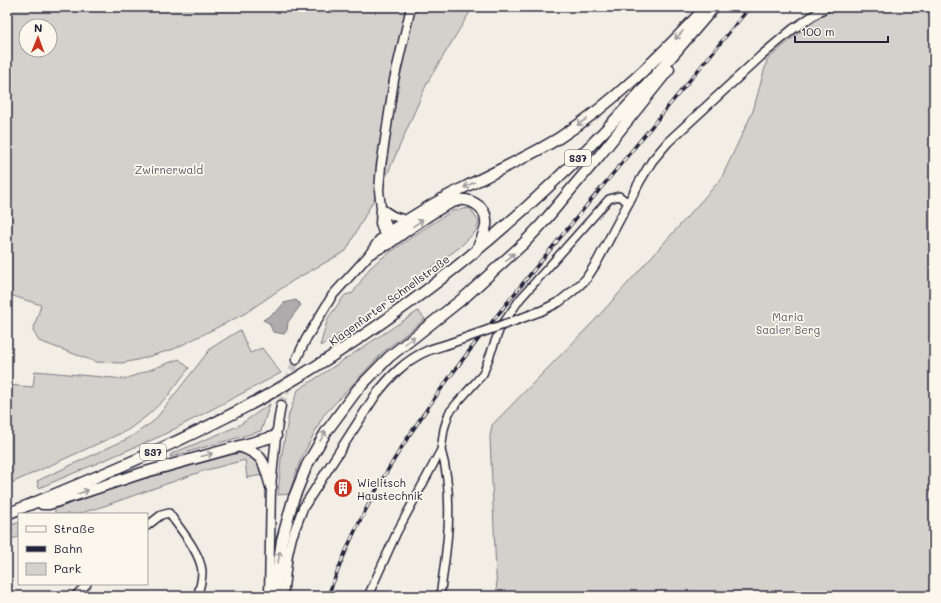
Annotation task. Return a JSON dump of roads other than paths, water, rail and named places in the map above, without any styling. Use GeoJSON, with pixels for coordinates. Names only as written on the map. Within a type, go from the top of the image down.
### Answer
{"type":"FeatureCollection","features":[{"type":"Feature","properties":{"kind":"highway"},"geometry":{"type":"LineString","coordinates":[[386,238],[406,220],[467,186],[537,150],[579,124],[616,96],[640,74],[706,7]]}},
{"type":"Feature","properties":{"kind":"highway","name":"Klagenfurter Schnellstraße"},"geometry":{"type":"LineString","coordinates":[[7,514],[177,441],[272,392],[340,352],[371,330],[443,278],[516,216],[590,146],[672,57],[714,7]]}},
{"type":"Feature","properties":{"kind":"highway"},"geometry":{"type":"LineString","coordinates":[[274,596],[282,540],[293,500],[307,466],[326,432],[352,396],[390,357],[466,296],[529,238],[660,82],[670,67],[672,57]]}},
{"type":"Feature","properties":{"kind":"highway"},"geometry":{"type":"LineString","coordinates":[[386,238],[430,216],[451,203],[461,200],[471,202],[478,206],[484,212],[487,222],[486,230],[476,251]]}},
{"type":"Feature","properties":{"kind":"highway"},"geometry":{"type":"LineString","coordinates":[[32,504],[49,504],[142,473],[276,436]]}},
{"type":"Feature","properties":{"kind":"highway"},"geometry":{"type":"LineString","coordinates":[[239,446],[260,456],[264,463],[271,487]]}},
{"type":"Feature","properties":{"kind":"main road"},"geometry":{"type":"LineString","coordinates":[[296,360],[306,339],[332,296],[368,256],[380,250],[386,238],[379,190],[394,80],[411,7]]}},
{"type":"Feature","properties":{"kind":"main road"},"geometry":{"type":"LineString","coordinates":[[283,596],[284,576],[290,542],[303,508],[375,396],[388,380],[412,360],[426,351],[541,311],[559,302],[573,291],[586,279],[597,262],[652,161],[668,142],[782,38],[826,7]]}},
{"type":"Feature","properties":{"kind":"main road"},"geometry":{"type":"LineString","coordinates":[[381,208],[392,216],[406,220]]}},
{"type":"Feature","properties":{"kind":"main road"},"geometry":{"type":"LineString","coordinates":[[269,596],[271,487],[276,436],[282,405]]}},
{"type":"Feature","properties":{"kind":"street"},"geometry":{"type":"LineString","coordinates":[[440,596],[448,533],[448,479],[442,450],[444,429],[449,414],[482,374],[500,328],[520,299],[609,199],[619,196],[629,203]]}},
{"type":"Feature","properties":{"kind":"street"},"geometry":{"type":"LineString","coordinates":[[368,596],[396,532],[442,450]]}},
{"type":"Feature","properties":{"kind":"street"},"geometry":{"type":"LineString","coordinates":[[148,525],[161,515],[169,513],[187,539],[200,562],[202,578],[197,596]]}},
{"type":"Feature","properties":{"kind":"street"},"geometry":{"type":"LineString","coordinates":[[75,596],[86,585]]}},
{"type":"Feature","properties":{"kind":"tunnel"},"geometry":{"type":"LineString","coordinates":[[281,405],[296,360]]}},
{"type":"Feature","properties":{"kind":"railway"},"geometry":{"type":"LineString","coordinates":[[328,596],[356,528],[404,443],[429,406],[481,335],[750,7]]}},
{"type":"Feature","properties":{"kind":"place","name":"Wielitsch Haustechnik"},"geometry":{"type":"Point","coordinates":[343,488]}},
{"type":"Feature","properties":{"kind":"park label","name":"Zwirnerwald"},"geometry":{"type":"Point","coordinates":[169,169]}},
{"type":"Feature","properties":{"kind":"park label","name":"Maria Saaler Berg"},"geometry":{"type":"Point","coordinates":[788,322]}}]}
